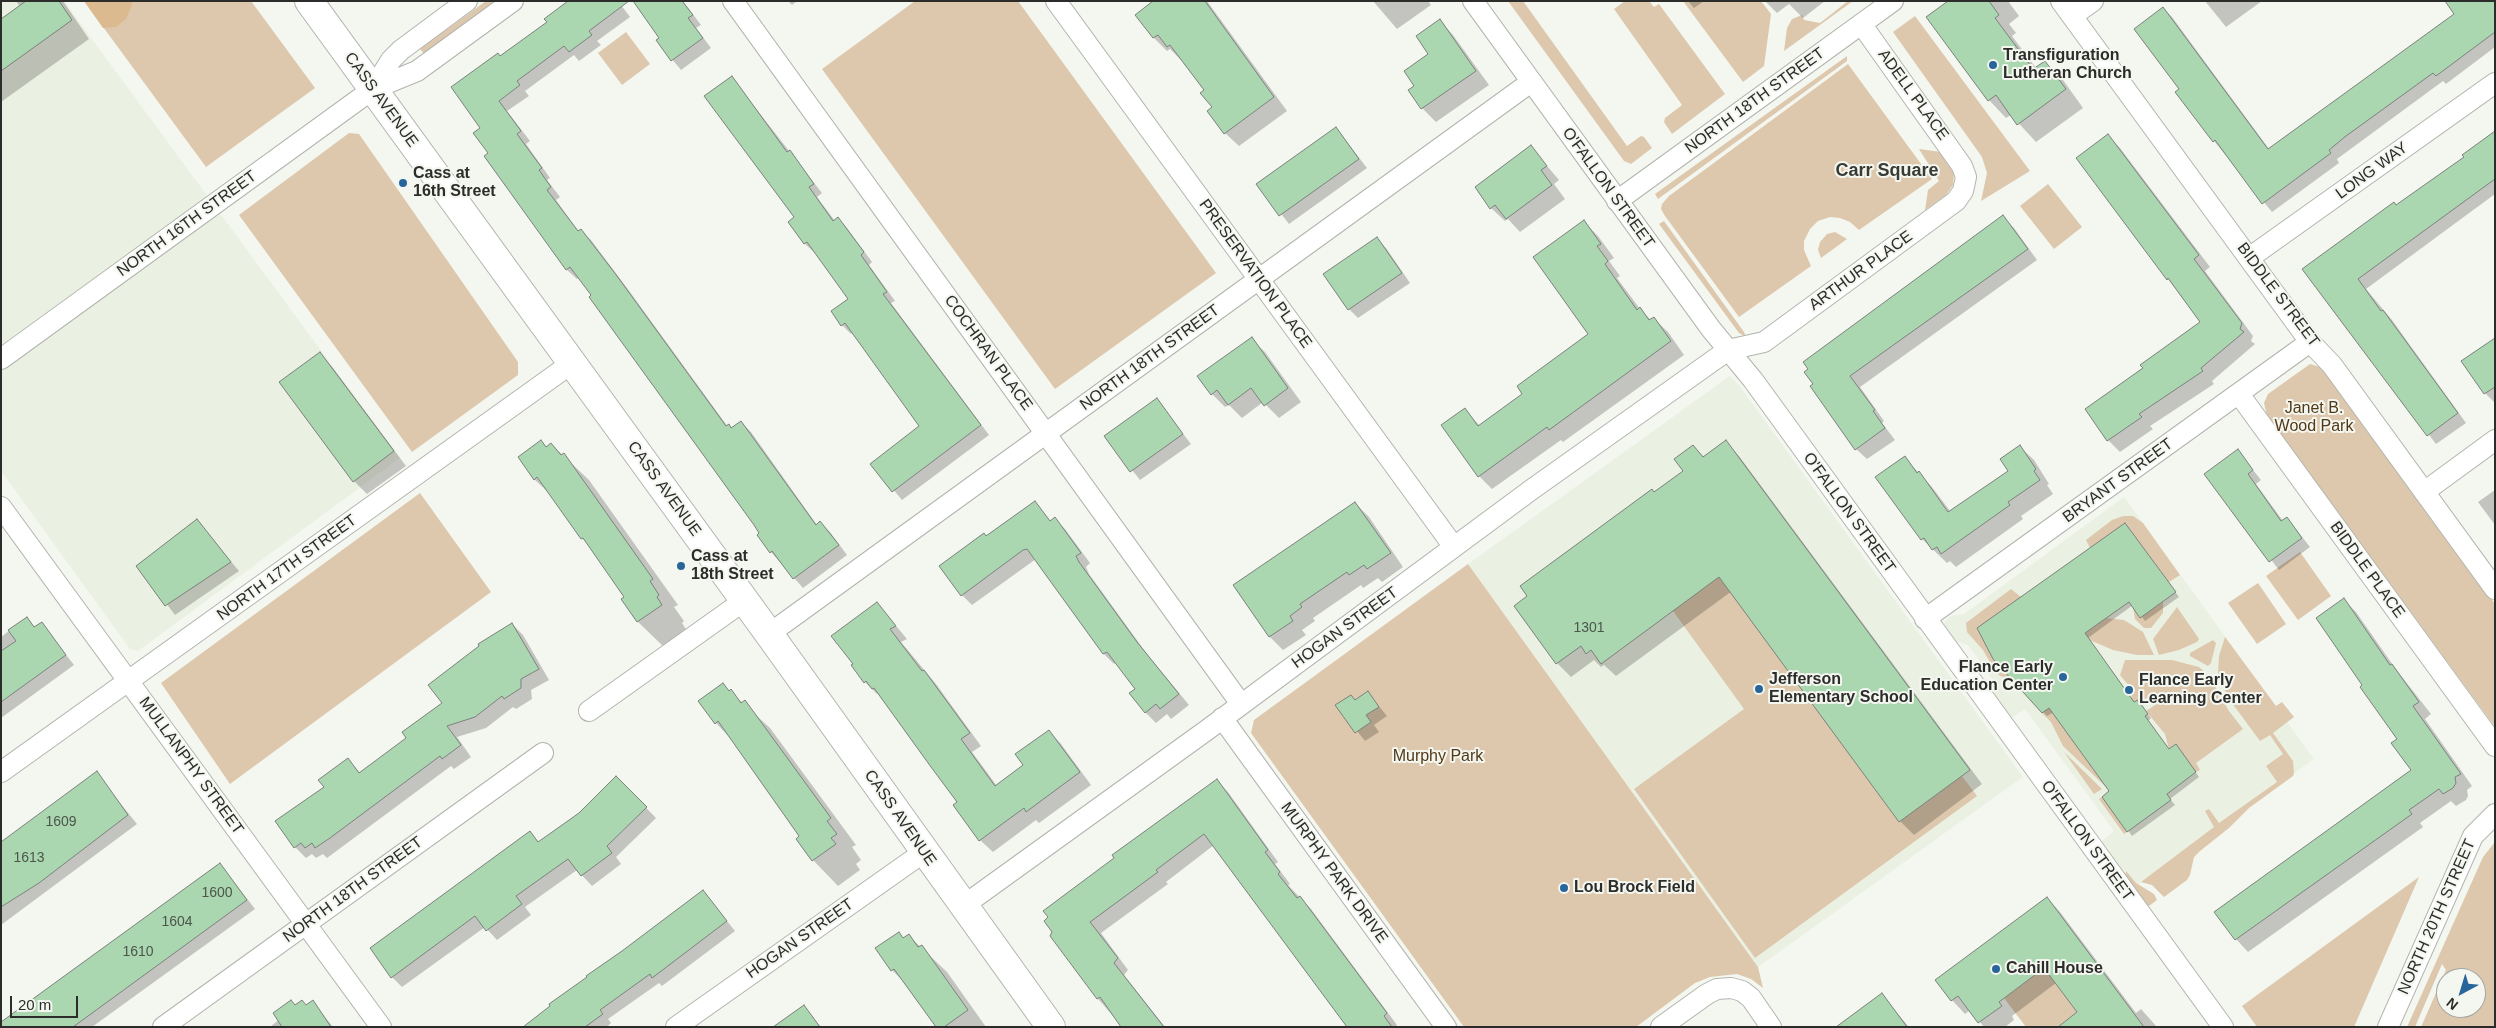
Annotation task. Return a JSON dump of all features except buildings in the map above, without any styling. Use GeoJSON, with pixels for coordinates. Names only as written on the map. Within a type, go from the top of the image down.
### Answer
{"type":"FeatureCollection","features":[{"type":"Feature","properties":{"kind":"main road","name":"CASS AVENUE"},"geometry":{"type":"LineString","coordinates":[[309,1],[769,634],[1051,1027]]}},
{"type":"Feature","properties":{"kind":"street","name":"NORTH 16TH STREET"},"geometry":{"type":"LineString","coordinates":[[373,88],[391,60],[401,50],[467,1]]}},
{"type":"Feature","properties":{"kind":"street","name":"NORTH 16TH STREET"},"geometry":{"type":"LineString","coordinates":[[1,358],[373,88],[417,71],[513,1]]}},
{"type":"Feature","properties":{"kind":"street","name":"COCHRAN PLACE"},"geometry":{"type":"LineString","coordinates":[[734,1],[1242,704]]}},
{"type":"Feature","properties":{"kind":"street","name":"PRESERVATION PLACE"},"geometry":{"type":"LineString","coordinates":[[1056,1],[1454,548]]}},
{"type":"Feature","properties":{"kind":"street","name":"O'FALLON STREET"},"geometry":{"type":"LineString","coordinates":[[1473,1],[1728,350],[1753,380],[2223,1027]]}},
{"type":"Feature","properties":{"kind":"street","name":"NORTH 18TH STREET"},"geometry":{"type":"LineString","coordinates":[[1618,200],[1893,1]]}},
{"type":"Feature","properties":{"kind":"street"},"geometry":{"type":"LineString","coordinates":[[2066,9],[2093,1]]}},
{"type":"Feature","properties":{"kind":"street","name":"BIDDLE STREET"},"geometry":{"type":"LineString","coordinates":[[2066,9],[2310,342],[2332,365],[2495,589]]}},
{"type":"Feature","properties":{"kind":"street","name":"ADELL PLACE"},"geometry":{"type":"LineString","coordinates":[[1862,25],[1962,166]]}},
{"type":"Feature","properties":{"kind":"street","name":"NORTH 18TH STREET"},"geometry":{"type":"LineString","coordinates":[[769,634],[1531,82]]}},
{"type":"Feature","properties":{"kind":"street","name":"LONG WAY"},"geometry":{"type":"LineString","coordinates":[[2250,258],[2495,83]]}},
{"type":"Feature","properties":{"kind":"street","name":"ARTHUR PLACE"},"geometry":{"type":"LineString","coordinates":[[1728,350],[1764,342],[1956,202],[1966,177],[1962,166]]}},
{"type":"Feature","properties":{"kind":"street","name":"BRYANT STREET"},"geometry":{"type":"LineString","coordinates":[[1925,619],[2310,342]]}},
{"type":"Feature","properties":{"kind":"street","name":"HOGAN STREET"},"geometry":{"type":"LineString","coordinates":[[963,906],[1728,350]]}},
{"type":"Feature","properties":{"kind":"street","name":"NORTH 17TH STREET"},"geometry":{"type":"LineString","coordinates":[[1,772],[572,363]]}},
{"type":"Feature","properties":{"kind":"street","name":"BIDDLE PLACE"},"geometry":{"type":"LineString","coordinates":[[2239,394],[2495,746]]}},
{"type":"Feature","properties":{"kind":"street"},"geometry":{"type":"LineString","coordinates":[[2424,492],[2495,440]]}},
{"type":"Feature","properties":{"kind":"street","name":"MULLANPHY STREET"},"geometry":{"type":"LineString","coordinates":[[1,506],[381,1027]]}},
{"type":"Feature","properties":{"kind":"street"},"geometry":{"type":"LineString","coordinates":[[589,712],[744,600]]}},
{"type":"Feature","properties":{"kind":"street","name":"MURPHY PARK DRIVE"},"geometry":{"type":"LineString","coordinates":[[1222,718],[1446,1027]]}},
{"type":"Feature","properties":{"kind":"street","name":"NORTH 18TH STREET"},"geometry":{"type":"LineString","coordinates":[[163,1027],[543,753]]}},
{"type":"Feature","properties":{"kind":"street","name":"NORTH 20TH STREET"},"geometry":{"type":"LineString","coordinates":[[2388,1027],[2473,836],[2495,814]]}},
{"type":"Feature","properties":{"kind":"street","name":"HOGAN STREET"},"geometry":{"type":"LineString","coordinates":[[676,1027],[924,852]]}},
{"type":"Feature","properties":{"kind":"street"},"geometry":{"type":"LineString","coordinates":[[1661,1027],[1707,994],[1718,989],[1731,988],[1742,991],[1751,998],[1771,1027]]}},
{"type":"Feature","properties":{"kind":"shaded area"},"geometry":{"type":"Polygon","coordinates":[[[1,1],[64,1],[400,458],[138,651],[130,649],[1,471],[1,1]]]}},
{"type":"Feature","properties":{"kind":"shaded area"},"geometry":{"type":"Polygon","coordinates":[[[84,1],[132,1],[132,5],[126,19],[116,27],[103,28],[84,1]]]}},
{"type":"Feature","properties":{"kind":"shaded area","name":"Jefferson Elementary School"},"geometry":{"type":"Polygon","coordinates":[[[1730,376],[1739,385],[2023,777],[1758,967],[1468,564],[1730,376]]]}},
{"type":"Feature","properties":{"kind":"shaded area","name":"Flance Early Learning Center"},"geometry":{"type":"Polygon","coordinates":[[[2124,497],[2314,759],[2134,888],[2100,842],[2114,831],[2025,709],[2010,719],[1994,698],[1995,683],[1968,645],[1955,641],[1945,628],[1944,623],[1950,616],[1964,614],[2124,497]]]}},
{"type":"Feature","properties":{"kind":"green space"},"geometry":{"type":"Polygon","coordinates":[[[84,1],[251,1],[315,88],[206,167],[84,1]]]}},
{"type":"Feature","properties":{"kind":"green space"},"geometry":{"type":"Polygon","coordinates":[[[486,1],[499,1],[425,55],[420,49],[486,1]]]}},
{"type":"Feature","properties":{"kind":"green space"},"geometry":{"type":"Polygon","coordinates":[[[915,1],[1018,1],[1216,273],[1055,389],[822,69],[915,1]]]}},
{"type":"Feature","properties":{"kind":"green space"},"geometry":{"type":"Polygon","coordinates":[[[1508,1],[1523,1],[1627,146],[1641,136],[1644,137],[1652,148],[1631,164],[1624,161],[1508,1]]]}},
{"type":"Feature","properties":{"kind":"green space"},"geometry":{"type":"Polygon","coordinates":[[[1625,1],[1649,1],[1654,7],[1659,4],[1725,94],[1672,134],[1664,122],[1665,118],[1682,105],[1614,9],[1625,1]]]}},
{"type":"Feature","properties":{"kind":"green space"},"geometry":{"type":"Polygon","coordinates":[[[1683,1],[1761,1],[1771,14],[1764,66],[1743,82],[1683,1]]]}},
{"type":"Feature","properties":{"kind":"green space"},"geometry":{"type":"Polygon","coordinates":[[[1848,1],[1853,1],[1784,51],[1787,28],[1792,19],[1802,15],[1804,20],[1820,23],[1848,1]]]}},
{"type":"Feature","properties":{"kind":"green space"},"geometry":{"type":"Polygon","coordinates":[[[1915,16],[2030,171],[1981,201],[1987,173],[1982,157],[1893,32],[1915,16]]]}},
{"type":"Feature","properties":{"kind":"green space"},"geometry":{"type":"Polygon","coordinates":[[[626,32],[650,64],[622,85],[598,53],[626,32]]]}},
{"type":"Feature","properties":{"kind":"green space"},"geometry":{"type":"Polygon","coordinates":[[[1847,56],[1847,61],[1658,199],[1655,194],[1847,56]]]}},
{"type":"Feature","properties":{"kind":"green space"},"geometry":{"type":"Polygon","coordinates":[[[1848,64],[1932,179],[1859,230],[1850,222],[1840,218],[1830,217],[1818,221],[1810,229],[1804,241],[1804,250],[1811,266],[1739,317],[1665,216],[1661,209],[1662,204],[1669,196],[1848,64]]]}},
{"type":"Feature","properties":{"kind":"green space"},"geometry":{"type":"Polygon","coordinates":[[[349,133],[359,134],[518,362],[518,375],[412,452],[239,215],[349,133]]]}},
{"type":"Feature","properties":{"kind":"green space"},"geometry":{"type":"Polygon","coordinates":[[[1919,149],[1941,152],[1954,174],[1953,185],[1946,195],[1925,210],[1928,190],[1939,181],[1919,149]]]}},
{"type":"Feature","properties":{"kind":"green space"},"geometry":{"type":"Polygon","coordinates":[[[2048,184],[2082,227],[2054,249],[2020,206],[2048,184]]]}},
{"type":"Feature","properties":{"kind":"green space"},"geometry":{"type":"Polygon","coordinates":[[[1664,221],[1746,337],[1739,333],[1659,224],[1664,221]]]}},
{"type":"Feature","properties":{"kind":"green space"},"geometry":{"type":"Polygon","coordinates":[[[1835,232],[1847,239],[1821,258],[1818,250],[1820,242],[1827,234],[1835,232]]]}},
{"type":"Feature","properties":{"kind":"green space","name":"Janet B. Wood Park"},"geometry":{"type":"Polygon","coordinates":[[[2310,364],[2320,367],[2333,382],[2495,604],[2495,727],[2267,416],[2264,403],[2268,394],[2310,364]]]}},
{"type":"Feature","properties":{"kind":"green space"},"geometry":{"type":"Polygon","coordinates":[[[420,493],[491,592],[230,784],[161,683],[420,493]]]}},
{"type":"Feature","properties":{"kind":"green space"},"geometry":{"type":"Polygon","coordinates":[[[2123,516],[2133,516],[2143,523],[2180,575],[2169,582],[2125,523],[2090,548],[2086,540],[2112,520],[2123,516]]]}},
{"type":"Feature","properties":{"kind":"green space"},"geometry":{"type":"Polygon","coordinates":[[[2300,552],[2331,596],[2298,620],[2266,576],[2300,552]]]}},
{"type":"Feature","properties":{"kind":"green space","name":"Murphy Park"},"geometry":{"type":"Polygon","coordinates":[[[1468,564],[1758,967],[1763,988],[1751,979],[1737,974],[1710,977],[1695,983],[1636,1027],[1464,1027],[1251,733],[1254,720],[1468,564]]]}},
{"type":"Feature","properties":{"kind":"green space"},"geometry":{"type":"Polygon","coordinates":[[[1712,567],[1899,822],[1962,776],[1977,796],[1755,958],[1634,789],[1744,709],[1673,611],[1712,567]]]}},
{"type":"Feature","properties":{"kind":"green space"},"geometry":{"type":"Polygon","coordinates":[[[2258,583],[2286,624],[2257,644],[2228,603],[2258,583]]]}},
{"type":"Feature","properties":{"kind":"green space"},"geometry":{"type":"Polygon","coordinates":[[[2011,589],[2021,597],[1977,628],[1993,659],[2011,679],[2000,676],[1995,671],[1983,650],[1967,632],[1966,623],[2011,589]]]}},
{"type":"Feature","properties":{"kind":"green space"},"geometry":{"type":"Polygon","coordinates":[[[2163,602],[2163,613],[2151,628],[2144,628],[2135,619],[2133,607],[2140,617],[2163,602]]]}},
{"type":"Feature","properties":{"kind":"green space"},"geometry":{"type":"Polygon","coordinates":[[[2177,607],[2199,639],[2197,642],[2179,650],[2159,655],[2153,639],[2177,607]]]}},
{"type":"Feature","properties":{"kind":"green space"},"geometry":{"type":"Polygon","coordinates":[[[2106,618],[2124,620],[2143,632],[2154,655],[2137,655],[2113,650],[2092,641],[2084,634],[2106,618]]]}},
{"type":"Feature","properties":{"kind":"green space"},"geometry":{"type":"Polygon","coordinates":[[[2225,637],[2276,706],[2282,702],[2294,717],[2273,733],[2293,761],[2294,773],[2293,776],[2249,808],[2229,828],[2200,851],[2194,857],[2187,880],[2164,897],[2152,885],[2141,882],[2214,827],[2205,811],[2209,809],[2219,823],[2277,782],[2266,766],[2283,754],[2270,735],[2260,741],[2229,699],[2218,673],[2219,656],[2225,637]]]}},
{"type":"Feature","properties":{"kind":"green space"},"geometry":{"type":"Polygon","coordinates":[[[2213,640],[2216,643],[2211,663],[2208,666],[2190,656],[2190,653],[2213,640]]]}},
{"type":"Feature","properties":{"kind":"green space"},"geometry":{"type":"Polygon","coordinates":[[[2125,660],[2172,660],[2199,667],[2209,676],[2229,711],[2243,729],[2196,763],[2200,770],[2196,772],[2176,744],[2169,749],[2165,734],[2146,711],[2155,705],[2149,697],[2139,702],[2138,700],[2134,702],[2132,699],[2130,687],[2120,675],[2125,660]]]}},
{"type":"Feature","properties":{"kind":"green space"},"geometry":{"type":"Polygon","coordinates":[[[2049,708],[2106,787],[2063,746],[2051,722],[2042,713],[2049,708]]]}},
{"type":"Feature","properties":{"kind":"green space"},"geometry":{"type":"Polygon","coordinates":[[[2064,752],[2102,789],[2094,794],[2064,752]]]}},
{"type":"Feature","properties":{"kind":"green space"},"geometry":{"type":"Polygon","coordinates":[[[2102,797],[2127,832],[2124,834],[2099,799],[2102,797]]]}},
{"type":"Feature","properties":{"kind":"green space"},"geometry":{"type":"Polygon","coordinates":[[[2495,842],[2495,1027],[2421,1027],[2436,993],[2436,1018],[2486,1018],[2486,968],[2445,968],[2442,964],[2440,968],[2436,968],[2436,978],[2415,1027],[2407,1027],[2483,857],[2495,842]]]}},
{"type":"Feature","properties":{"kind":"green space"},"geometry":{"type":"Polygon","coordinates":[[[2126,871],[2136,883],[2154,894],[2157,900],[2149,906],[2145,904],[2125,876],[2126,871]]]}},
{"type":"Feature","properties":{"kind":"green space"},"geometry":{"type":"Polygon","coordinates":[[[2419,877],[2354,1027],[2257,1027],[2242,1006],[2419,877]]]}},
{"type":"Feature","properties":{"kind":"green space"},"geometry":{"type":"Polygon","coordinates":[[[2053,961],[2056,984],[2077,1012],[2058,1027],[2026,1027],[2004,998],[2053,961]]]}},
{"type":"Feature","properties":{"kind":"place","name":"Transfiguration Lutheran Church"},"geometry":{"type":"Point","coordinates":[1993,65]}},
{"type":"Feature","properties":{"kind":"place","name":"Cass at 16th Street"},"geometry":{"type":"Point","coordinates":[403,183]}},
{"type":"Feature","properties":{"kind":"place","name":"Cass at 18th Street"},"geometry":{"type":"Point","coordinates":[681,566]}},
{"type":"Feature","properties":{"kind":"place","name":"Flance Early Education Center"},"geometry":{"type":"Point","coordinates":[2063,677]}},
{"type":"Feature","properties":{"kind":"place","name":"Jefferson Elementary School"},"geometry":{"type":"Point","coordinates":[1759,689]}},
{"type":"Feature","properties":{"kind":"place","name":"Flance Early Learning Center"},"geometry":{"type":"Point","coordinates":[2129,690]}},
{"type":"Feature","properties":{"kind":"place","name":"Lou Brock Field"},"geometry":{"type":"Point","coordinates":[1564,888]}},
{"type":"Feature","properties":{"kind":"place","name":"Cahill House"},"geometry":{"type":"Point","coordinates":[1996,969]}},
{"type":"Feature","properties":{"kind":"district","name":"Carr Square"},"geometry":{"type":"Point","coordinates":[1887,171]}}]}
